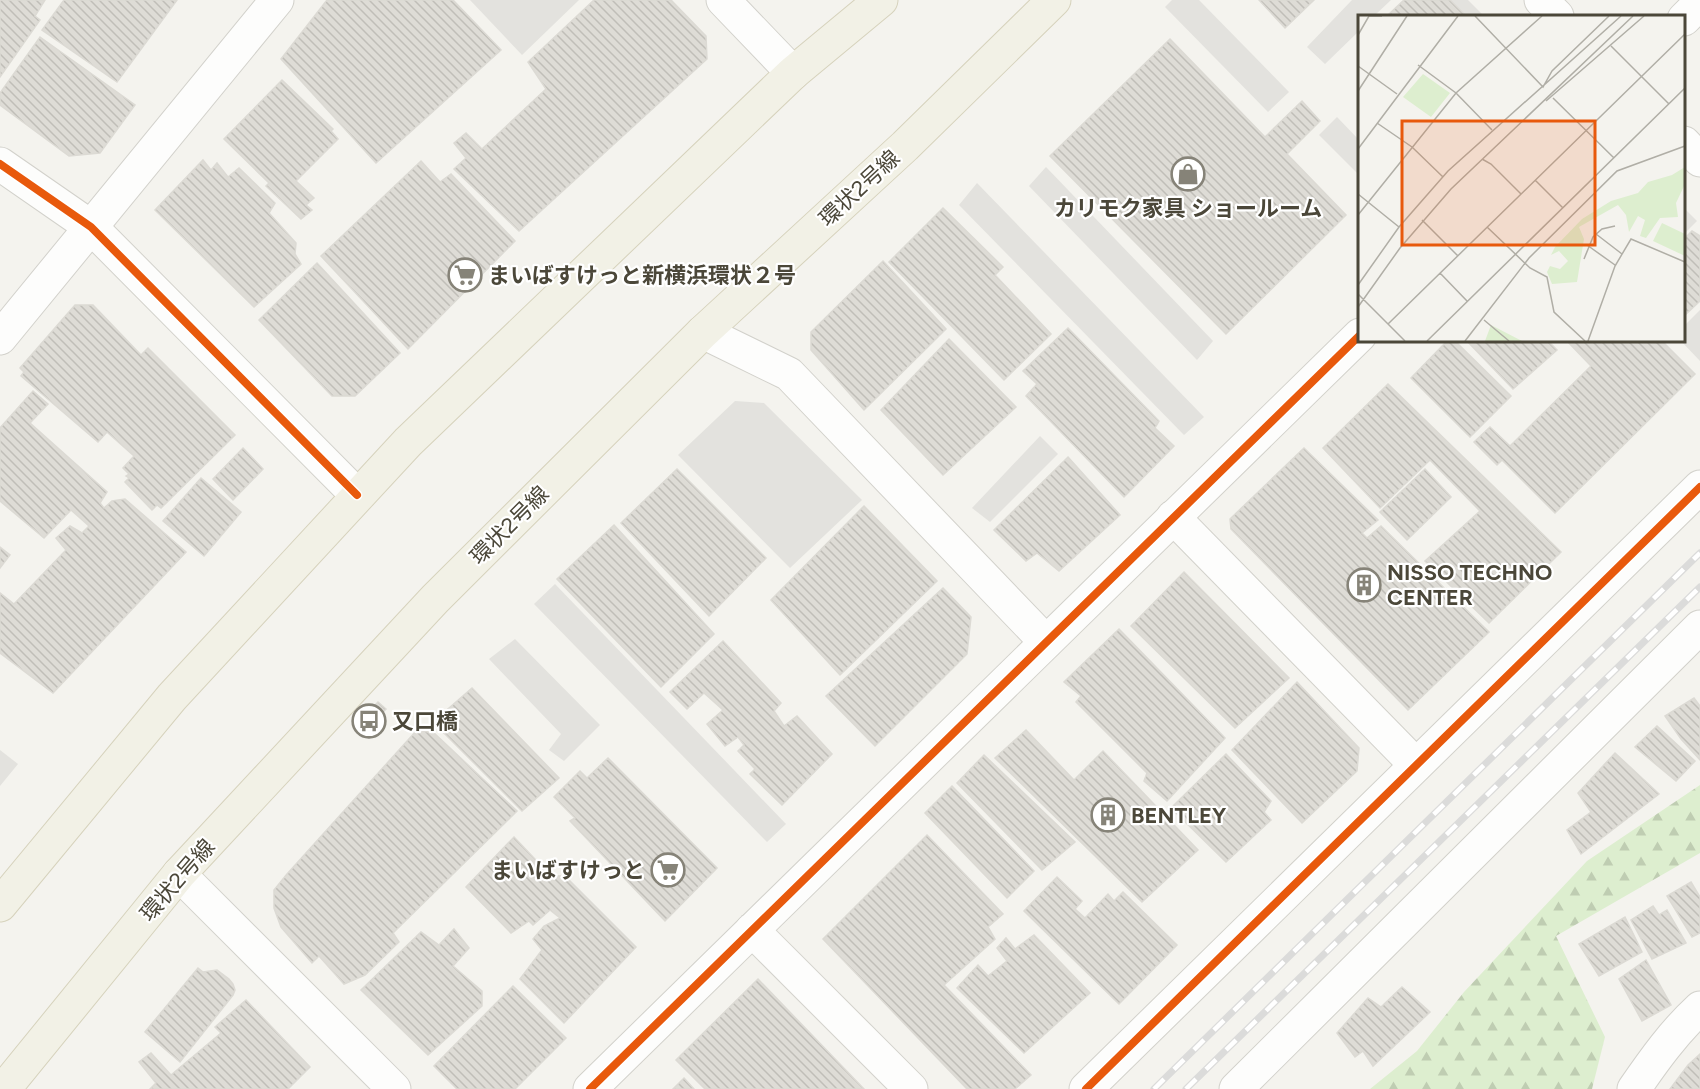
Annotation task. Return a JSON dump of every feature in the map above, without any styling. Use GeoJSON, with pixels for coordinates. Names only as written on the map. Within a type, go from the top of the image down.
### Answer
{"type":"FeatureCollection","features":[{"type":"Feature","properties":{"kind":"main road"},"geometry":{"type":"LineString","coordinates":[[0,905],[172,697],[408,442],[793,73],[881,0]]}},
{"type":"Feature","properties":{"kind":"main road","name":"環状2号線"},"geometry":{"type":"LineString","coordinates":[[4,1089],[179,874],[435,599],[703,332],[905,146],[1054,0]]}},
{"type":"Feature","properties":{"kind":"street"},"geometry":{"type":"LineString","coordinates":[[0,338],[277,0]]}},
{"type":"Feature","properties":{"kind":"street"},"geometry":{"type":"LineString","coordinates":[[723,0],[793,73]]}},
{"type":"Feature","properties":{"kind":"street"},"geometry":{"type":"LineString","coordinates":[[1540,0],[1556,15]]}},
{"type":"Feature","properties":{"kind":"street"},"geometry":{"type":"LineString","coordinates":[[1685,17],[1700,3]]}},
{"type":"Feature","properties":{"kind":"street"},"geometry":{"type":"LineString","coordinates":[[1685,145],[1700,160]]}},
{"type":"Feature","properties":{"kind":"street"},"geometry":{"type":"LineString","coordinates":[[0,164],[91,227],[357,495]]}},
{"type":"Feature","properties":{"kind":"street"},"geometry":{"type":"LineString","coordinates":[[703,332],[789,374],[1046,642]]}},
{"type":"Feature","properties":{"kind":"street"},"geometry":{"type":"LineString","coordinates":[[590,1089],[1358,336]]}},
{"type":"Feature","properties":{"kind":"street"},"geometry":{"type":"LineString","coordinates":[[1086,1089],[1700,487]]}},
{"type":"Feature","properties":{"kind":"street"},"geometry":{"type":"LineString","coordinates":[[1173,517],[1416,765]]}},
{"type":"Feature","properties":{"kind":"street"},"geometry":{"type":"LineString","coordinates":[[1236,1089],[1700,627]]}},
{"type":"Feature","properties":{"kind":"street"},"geometry":{"type":"LineString","coordinates":[[179,874],[394,1089]]}},
{"type":"Feature","properties":{"kind":"street"},"geometry":{"type":"LineString","coordinates":[[752,930],[911,1089]]}},
{"type":"Feature","properties":{"kind":"street"},"geometry":{"type":"LineString","coordinates":[[1635,1089],[1659,1053],[1684,1022],[1700,1008]]}},
{"type":"Feature","properties":{"kind":"green space"},"geometry":{"type":"Polygon","coordinates":[[[1700,785],[1700,853],[1556,936],[1605,1037],[1592,1089],[1370,1089],[1417,1051],[1464,992],[1587,861],[1700,785]]]}},
{"type":"Feature","properties":{"kind":"shaded area"},"geometry":{"type":"Polygon","coordinates":[[[470,0],[579,0],[522,55],[470,0]]]}},
{"type":"Feature","properties":{"kind":"shaded area"},"geometry":{"type":"Polygon","coordinates":[[[1172,0],[1199,0],[1289,92],[1268,112],[1165,7],[1172,0]]]}},
{"type":"Feature","properties":{"kind":"shaded area"},"geometry":{"type":"Polygon","coordinates":[[[1352,0],[1391,0],[1375,15],[1358,15],[1358,32],[1325,64],[1307,47],[1352,0]]]}},
{"type":"Feature","properties":{"kind":"shaded area"},"geometry":{"type":"Polygon","coordinates":[[[1446,0],[1468,0],[1483,15],[1453,15],[1441,4],[1446,0]]]}},
{"type":"Feature","properties":{"kind":"shaded area"},"geometry":{"type":"Polygon","coordinates":[[[1337,117],[1358,139],[1358,174],[1319,135],[1337,117]]]}},
{"type":"Feature","properties":{"kind":"shaded area"},"geometry":{"type":"Polygon","coordinates":[[[1046,167],[1213,341],[1197,360],[1029,186],[1046,167]]]}},
{"type":"Feature","properties":{"kind":"shaded area"},"geometry":{"type":"Polygon","coordinates":[[[977,183],[1204,417],[1184,435],[959,205],[977,183]]]}},
{"type":"Feature","properties":{"kind":"shaded area"},"geometry":{"type":"Polygon","coordinates":[[[1685,209],[1697,221],[1685,233],[1685,209]]]}},
{"type":"Feature","properties":{"kind":"shaded area"},"geometry":{"type":"Polygon","coordinates":[[[1700,310],[1700,361],[1682,342],[1685,342],[1685,325],[1700,310]]]}},
{"type":"Feature","properties":{"kind":"shaded area"},"geometry":{"type":"Polygon","coordinates":[[[735,401],[764,403],[862,500],[790,568],[678,455],[735,401]]]}},
{"type":"Feature","properties":{"kind":"shaded area"},"geometry":{"type":"Polygon","coordinates":[[[1040,436],[1058,454],[990,522],[972,508],[1040,436]]]}},
{"type":"Feature","properties":{"kind":"shaded area"},"geometry":{"type":"Polygon","coordinates":[[[555,584],[786,824],[767,842],[534,604],[555,584]]]}},
{"type":"Feature","properties":{"kind":"shaded area"},"geometry":{"type":"Polygon","coordinates":[[[515,639],[600,725],[564,761],[549,750],[561,734],[489,659],[515,639]]]}},
{"type":"Feature","properties":{"kind":"shaded area"},"geometry":{"type":"Polygon","coordinates":[[[0,750],[18,764],[0,786],[0,750]]]}},
{"type":"Feature","properties":{"kind":"building"},"geometry":{"type":"Polygon","coordinates":[[[0,0],[45,0],[35,16],[40,20],[0,77],[0,0]]]}},
{"type":"Feature","properties":{"kind":"building"},"geometry":{"type":"Polygon","coordinates":[[[64,0],[177,0],[117,82],[42,30],[64,0]]]}},
{"type":"Feature","properties":{"kind":"building"},"geometry":{"type":"Polygon","coordinates":[[[327,0],[453,0],[501,50],[376,163],[281,59],[327,0]]]}},
{"type":"Feature","properties":{"kind":"building"},"geometry":{"type":"Polygon","coordinates":[[[594,0],[671,0],[706,36],[707,59],[519,231],[454,169],[466,158],[454,143],[466,133],[482,149],[546,89],[528,62],[594,0]]]}},
{"type":"Feature","properties":{"kind":"building"},"geometry":{"type":"Polygon","coordinates":[[[1259,0],[1314,0],[1285,28],[1259,0]]]}},
{"type":"Feature","properties":{"kind":"building"},"geometry":{"type":"Polygon","coordinates":[[[1404,0],[1450,0],[1465,15],[1388,15],[1404,0]]]}},
{"type":"Feature","properties":{"kind":"building"},"geometry":{"type":"Polygon","coordinates":[[[40,37],[135,105],[100,153],[69,156],[0,105],[0,93],[40,37]]]}},
{"type":"Feature","properties":{"kind":"building"},"geometry":{"type":"Polygon","coordinates":[[[1170,39],[1265,137],[1302,101],[1320,121],[1287,154],[1346,215],[1226,334],[1050,156],[1170,39]]]}},
{"type":"Feature","properties":{"kind":"building"},"geometry":{"type":"Polygon","coordinates":[[[282,80],[333,129],[331,131],[338,139],[296,181],[314,198],[306,205],[312,210],[301,219],[266,186],[269,183],[224,139],[282,80]]]}},
{"type":"Feature","properties":{"kind":"building"},"geometry":{"type":"Polygon","coordinates":[[[203,160],[211,170],[217,163],[228,177],[239,168],[275,203],[269,213],[296,243],[295,254],[301,264],[254,307],[155,210],[203,160]]]}},
{"type":"Feature","properties":{"kind":"building"},"geometry":{"type":"Polygon","coordinates":[[[421,161],[440,182],[451,174],[515,241],[408,349],[321,256],[421,161]]]}},
{"type":"Feature","properties":{"kind":"building"},"geometry":{"type":"Polygon","coordinates":[[[943,208],[1003,267],[995,275],[1051,334],[1004,380],[889,262],[943,208]]]}},
{"type":"Feature","properties":{"kind":"building"},"geometry":{"type":"Polygon","coordinates":[[[1692,231],[1700,236],[1700,301],[1685,315],[1685,238],[1692,231]]]}},
{"type":"Feature","properties":{"kind":"building"},"geometry":{"type":"Polygon","coordinates":[[[883,261],[946,329],[864,410],[811,350],[811,332],[883,261]]]}},
{"type":"Feature","properties":{"kind":"building"},"geometry":{"type":"Polygon","coordinates":[[[317,263],[400,353],[355,396],[332,396],[259,320],[317,263]]]}},
{"type":"Feature","properties":{"kind":"building"},"geometry":{"type":"Polygon","coordinates":[[[75,305],[93,305],[141,355],[148,348],[235,435],[161,508],[157,505],[152,510],[125,482],[129,474],[123,468],[134,456],[107,432],[98,442],[21,376],[24,372],[20,368],[75,305]]]}},
{"type":"Feature","properties":{"kind":"building"},"geometry":{"type":"Polygon","coordinates":[[[1068,328],[1159,421],[1155,428],[1174,446],[1124,497],[1026,396],[1037,384],[1023,371],[1068,328]]]}},
{"type":"Feature","properties":{"kind":"building"},"geometry":{"type":"Polygon","coordinates":[[[949,339],[1016,407],[943,475],[881,410],[949,339]]]}},
{"type":"Feature","properties":{"kind":"building"},"geometry":{"type":"Polygon","coordinates":[[[1446,342],[1456,342],[1511,396],[1470,437],[1411,378],[1446,342]]]}},
{"type":"Feature","properties":{"kind":"building"},"geometry":{"type":"Polygon","coordinates":[[[1468,342],[1549,342],[1557,350],[1513,389],[1468,342]]]}},
{"type":"Feature","properties":{"kind":"building"},"geometry":{"type":"Polygon","coordinates":[[[1568,342],[1663,342],[1695,374],[1555,513],[1502,460],[1497,465],[1474,442],[1490,427],[1510,446],[1591,366],[1568,342]]]}},
{"type":"Feature","properties":{"kind":"building"},"geometry":{"type":"Polygon","coordinates":[[[1388,384],[1561,552],[1489,623],[1425,561],[1480,511],[1430,460],[1380,508],[1323,448],[1388,384]]]}},
{"type":"Feature","properties":{"kind":"building"},"geometry":{"type":"Polygon","coordinates":[[[33,391],[48,404],[30,423],[107,492],[100,503],[104,508],[112,501],[125,499],[186,552],[53,693],[0,653],[0,593],[14,604],[66,550],[56,538],[70,526],[82,533],[89,526],[71,510],[44,538],[0,501],[0,428],[33,391]]]}},
{"type":"Feature","properties":{"kind":"building"},"geometry":{"type":"Polygon","coordinates":[[[243,448],[263,469],[233,500],[213,479],[243,448]]]}},
{"type":"Feature","properties":{"kind":"building","name":"NISSO TECHNO CENTER"},"geometry":{"type":"Polygon","coordinates":[[[1304,448],[1378,520],[1362,533],[1367,538],[1381,526],[1489,632],[1408,710],[1231,529],[1230,519],[1304,448]]]}},
{"type":"Feature","properties":{"kind":"building"},"geometry":{"type":"Polygon","coordinates":[[[1068,457],[1120,515],[1059,571],[1037,553],[1026,561],[994,530],[1068,457]]]}},
{"type":"Feature","properties":{"kind":"building"},"geometry":{"type":"Polygon","coordinates":[[[677,469],[766,558],[709,616],[621,523],[677,469]]]}},
{"type":"Feature","properties":{"kind":"building"},"geometry":{"type":"Polygon","coordinates":[[[1425,469],[1451,497],[1407,540],[1380,512],[1425,469]]]}},
{"type":"Feature","properties":{"kind":"building"},"geometry":{"type":"Polygon","coordinates":[[[201,478],[241,512],[204,556],[163,521],[201,478]]]}},
{"type":"Feature","properties":{"kind":"building"},"geometry":{"type":"Polygon","coordinates":[[[864,506],[937,581],[840,675],[771,600],[864,506]]]}},
{"type":"Feature","properties":{"kind":"building"},"geometry":{"type":"Polygon","coordinates":[[[614,525],[714,634],[661,687],[557,579],[614,525]]]}},
{"type":"Feature","properties":{"kind":"building"},"geometry":{"type":"Polygon","coordinates":[[[0,547],[10,555],[0,568],[0,547]]]}},
{"type":"Feature","properties":{"kind":"building"},"geometry":{"type":"Polygon","coordinates":[[[1184,572],[1289,678],[1235,728],[1131,626],[1184,572]]]}},
{"type":"Feature","properties":{"kind":"building"},"geometry":{"type":"Polygon","coordinates":[[[943,588],[971,617],[967,654],[875,746],[826,696],[943,588]]]}},
{"type":"Feature","properties":{"kind":"building"},"geometry":{"type":"Polygon","coordinates":[[[1119,629],[1225,738],[1167,801],[1144,781],[1147,773],[1076,702],[1081,696],[1064,682],[1119,629]]]}},
{"type":"Feature","properties":{"kind":"building"},"geometry":{"type":"Polygon","coordinates":[[[723,641],[781,703],[774,711],[784,726],[797,716],[832,754],[782,805],[750,774],[755,769],[738,751],[744,745],[738,737],[725,746],[707,724],[723,710],[704,693],[687,709],[670,692],[723,641]]]}},
{"type":"Feature","properties":{"kind":"building"},"geometry":{"type":"Polygon","coordinates":[[[1297,682],[1359,748],[1357,771],[1302,823],[1232,750],[1297,682]]]}},
{"type":"Feature","properties":{"kind":"building"},"geometry":{"type":"Polygon","coordinates":[[[472,688],[559,778],[522,811],[433,722],[472,688]]]}},
{"type":"Feature","properties":{"kind":"building"},"geometry":{"type":"Polygon","coordinates":[[[1694,698],[1700,706],[1700,760],[1665,716],[1694,698]]]}},
{"type":"Feature","properties":{"kind":"building"},"geometry":{"type":"Polygon","coordinates":[[[378,702],[386,709],[370,726],[362,719],[378,702]]]}},
{"type":"Feature","properties":{"kind":"building"},"geometry":{"type":"Polygon","coordinates":[[[1657,726],[1695,761],[1676,781],[1635,747],[1657,726]]]}},
{"type":"Feature","properties":{"kind":"building"},"geometry":{"type":"Polygon","coordinates":[[[417,730],[434,733],[517,811],[393,933],[399,942],[365,975],[344,984],[319,956],[312,963],[281,927],[274,908],[274,890],[417,730]]]}},
{"type":"Feature","properties":{"kind":"building","name":"BENTLEY"},"geometry":{"type":"Polygon","coordinates":[[[1026,730],[1074,780],[1103,751],[1198,850],[1142,902],[995,758],[1026,730]]]}},
{"type":"Feature","properties":{"kind":"building"},"geometry":{"type":"Polygon","coordinates":[[[1615,753],[1659,794],[1581,854],[1567,830],[1591,812],[1578,793],[1615,753]]]}},
{"type":"Feature","properties":{"kind":"building"},"geometry":{"type":"Polygon","coordinates":[[[1226,754],[1271,801],[1264,812],[1271,820],[1226,862],[1171,808],[1226,754]]]}},
{"type":"Feature","properties":{"kind":"building"},"geometry":{"type":"Polygon","coordinates":[[[984,755],[1075,842],[1042,870],[957,783],[984,755]]]}},
{"type":"Feature","properties":{"kind":"building"},"geometry":{"type":"Polygon","coordinates":[[[608,758],[717,868],[665,921],[570,821],[575,818],[554,797],[580,771],[587,778],[608,758]]]}},
{"type":"Feature","properties":{"kind":"building"},"geometry":{"type":"Polygon","coordinates":[[[952,786],[1034,871],[1007,898],[925,813],[952,786]]]}},
{"type":"Feature","properties":{"kind":"building"},"geometry":{"type":"Polygon","coordinates":[[[927,835],[1003,914],[988,927],[995,939],[944,985],[1031,1075],[1015,1089],[967,1089],[823,939],[927,835]]]}},
{"type":"Feature","properties":{"kind":"building"},"geometry":{"type":"Polygon","coordinates":[[[514,837],[551,876],[565,876],[636,947],[564,1023],[520,979],[542,950],[533,939],[544,926],[560,918],[550,910],[533,925],[529,921],[511,933],[466,887],[514,837]]]}},
{"type":"Feature","properties":{"kind":"building"},"geometry":{"type":"Polygon","coordinates":[[[1057,877],[1082,901],[1075,909],[1085,918],[1108,894],[1114,901],[1123,892],[1177,945],[1119,1004],[1024,911],[1057,877]]]}},
{"type":"Feature","properties":{"kind":"building"},"geometry":{"type":"Polygon","coordinates":[[[1691,882],[1700,897],[1700,933],[1692,937],[1667,896],[1691,882]]]}},
{"type":"Feature","properties":{"kind":"building"},"geometry":{"type":"Polygon","coordinates":[[[1653,906],[1659,915],[1667,910],[1686,943],[1652,959],[1631,920],[1653,906]]]}},
{"type":"Feature","properties":{"kind":"building"},"geometry":{"type":"Polygon","coordinates":[[[1625,917],[1642,952],[1599,976],[1579,944],[1625,917]]]}},
{"type":"Feature","properties":{"kind":"building"},"geometry":{"type":"Polygon","coordinates":[[[454,929],[469,948],[453,966],[482,991],[482,1006],[428,1055],[361,990],[421,932],[439,945],[454,929]]]}},
{"type":"Feature","properties":{"kind":"building"},"geometry":{"type":"Polygon","coordinates":[[[1034,935],[1090,993],[1024,1053],[957,988],[978,965],[988,976],[1007,961],[997,948],[1006,938],[1015,949],[1034,935]]]}},
{"type":"Feature","properties":{"kind":"building"},"geometry":{"type":"Polygon","coordinates":[[[1646,960],[1671,1005],[1642,1021],[1619,979],[1646,960]]]}},
{"type":"Feature","properties":{"kind":"building"},"geometry":{"type":"Polygon","coordinates":[[[198,968],[203,972],[217,970],[229,979],[235,990],[180,1062],[145,1032],[198,968]]]}},
{"type":"Feature","properties":{"kind":"building"},"geometry":{"type":"Polygon","coordinates":[[[758,979],[864,1089],[705,1089],[676,1060],[758,979]]]}},
{"type":"Feature","properties":{"kind":"building"},"geometry":{"type":"Polygon","coordinates":[[[513,986],[566,1038],[515,1089],[457,1089],[434,1066],[513,986]]]}},
{"type":"Feature","properties":{"kind":"building"},"geometry":{"type":"Polygon","coordinates":[[[1402,987],[1430,1012],[1373,1066],[1363,1051],[1355,1057],[1337,1033],[1368,998],[1381,1007],[1402,987]]]}},
{"type":"Feature","properties":{"kind":"building"},"geometry":{"type":"Polygon","coordinates":[[[246,1000],[310,1067],[288,1089],[150,1089],[156,1083],[139,1062],[151,1053],[171,1075],[221,1033],[215,1027],[246,1000]]]}},
{"type":"Feature","properties":{"kind":"building"},"geometry":{"type":"Polygon","coordinates":[[[1700,1054],[1700,1089],[1670,1089],[1688,1065],[1700,1054]]]}},
{"type":"Feature","properties":{"kind":"building"},"geometry":{"type":"Polygon","coordinates":[[[684,1078],[694,1089],[673,1089],[684,1078]]]}},
{"type":"Feature","properties":{"kind":"railway"},"geometry":{"type":"LineString","coordinates":[[1154,1089],[1700,553]]}},
{"type":"Feature","properties":{"kind":"railway"},"geometry":{"type":"LineString","coordinates":[[1186,1089],[1700,587]]}},
{"type":"Feature","properties":{"kind":"cycle path"},"geometry":{"type":"LineString","coordinates":[[0,164],[91,227],[357,495]]}},
{"type":"Feature","properties":{"kind":"cycle path"},"geometry":{"type":"LineString","coordinates":[[590,1089],[1358,337]]}},
{"type":"Feature","properties":{"kind":"cycle path"},"geometry":{"type":"LineString","coordinates":[[1086,1089],[1700,487]]}},
{"type":"Feature","properties":{"kind":"place","name":"カリモク家具 ショールーム"},"geometry":{"type":"Point","coordinates":[1188,174]}},
{"type":"Feature","properties":{"kind":"place","name":"まいばすけっと新横浜環状２号"},"geometry":{"type":"Point","coordinates":[465,275]}},
{"type":"Feature","properties":{"kind":"place","name":"NISSO TECHNO CENTER"},"geometry":{"type":"Point","coordinates":[1364,585]}},
{"type":"Feature","properties":{"kind":"place","name":"又口橋"},"geometry":{"type":"Point","coordinates":[369,721]}},
{"type":"Feature","properties":{"kind":"place","name":"BENTLEY"},"geometry":{"type":"Point","coordinates":[1108,815]}},
{"type":"Feature","properties":{"kind":"place","name":"まいばすけっと"},"geometry":{"type":"Point","coordinates":[668,870]}}]}
